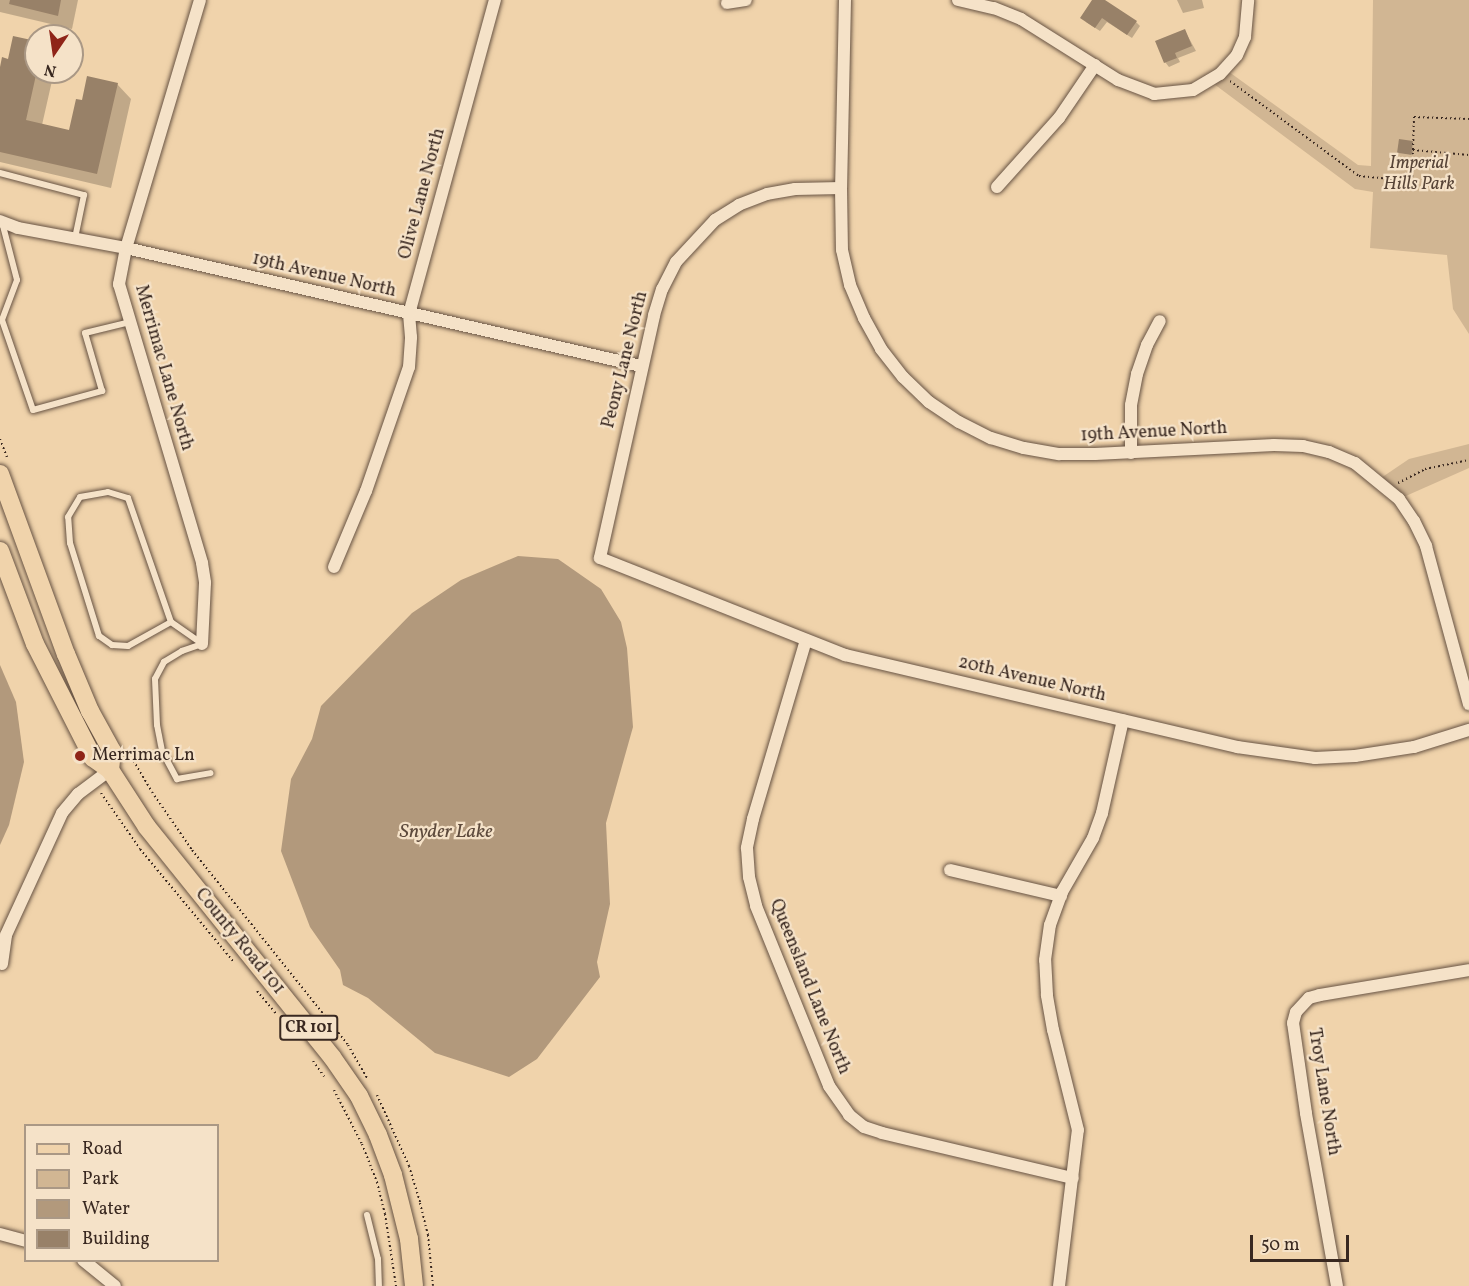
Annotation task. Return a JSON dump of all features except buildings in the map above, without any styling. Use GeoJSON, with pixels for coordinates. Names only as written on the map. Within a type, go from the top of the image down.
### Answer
{"type":"FeatureCollection","features":[{"type":"Feature","properties":{"kind":"main road","name":"County Road 101"},"geometry":{"type":"LineString","coordinates":[[6,472],[66,654],[90,711],[112,751],[110,770]]}},
{"type":"Feature","properties":{"kind":"main road","name":"County Road 101"},"geometry":{"type":"LineString","coordinates":[[0,551],[35,644],[64,707],[93,758],[110,770],[147,827],[332,1057],[359,1096],[378,1135],[393,1175],[409,1239],[414,1286]]}},
{"type":"Feature","properties":{"kind":"street","name":"Merrimac Lane North"},"geometry":{"type":"LineString","coordinates":[[200,0],[126,248],[119,284],[202,563],[205,583],[202,644]]}},
{"type":"Feature","properties":{"kind":"street","name":"Olive Lane North"},"geometry":{"type":"LineString","coordinates":[[334,567],[366,491],[409,367],[411,337],[409,314],[495,0]]}},
{"type":"Feature","properties":{"kind":"street"},"geometry":{"type":"LineString","coordinates":[[727,3],[746,0]]}},
{"type":"Feature","properties":{"kind":"street"},"geometry":{"type":"LineString","coordinates":[[841,188],[845,0]]}},
{"type":"Feature","properties":{"kind":"street"},"geometry":{"type":"LineString","coordinates":[[958,0],[994,8],[1021,19],[1118,80],[1154,94],[1193,90],[1215,78],[1237,55],[1245,37],[1248,0]]}},
{"type":"Feature","properties":{"kind":"street"},"geometry":{"type":"LineString","coordinates":[[997,188],[1059,118],[1095,65]]}},
{"type":"Feature","properties":{"kind":"street","name":"19th Avenue North"},"geometry":{"type":"LineString","coordinates":[[841,188],[842,250],[850,285],[864,318],[881,350],[903,377],[929,402],[959,422],[1007,444],[1059,454],[1131,453],[1274,445],[1303,446],[1329,452],[1355,463],[1388,489],[1414,521],[1426,546],[1469,704]]}},
{"type":"Feature","properties":{"kind":"street","name":"Peony Lane North"},"geometry":{"type":"LineString","coordinates":[[600,558],[641,366],[662,289],[676,262],[715,220],[740,205],[767,194],[795,189],[841,188]]}},
{"type":"Feature","properties":{"kind":"street","name":"19th Avenue North"},"geometry":{"type":"LineString","coordinates":[[1,221],[18,228],[126,248],[641,366]]}},
{"type":"Feature","properties":{"kind":"street"},"geometry":{"type":"LineString","coordinates":[[1131,453],[1131,405],[1137,374],[1147,345],[1160,321]]}},
{"type":"Feature","properties":{"kind":"street","name":"20th Avenue North"},"geometry":{"type":"LineString","coordinates":[[600,558],[845,655],[1237,747],[1315,758],[1355,756],[1395,751],[1469,730]]}},
{"type":"Feature","properties":{"kind":"street","name":"Queensland Lane North"},"geometry":{"type":"LineString","coordinates":[[806,640],[753,819],[747,848],[749,877],[756,906],[829,1086],[849,1115],[864,1126],[882,1133],[1073,1178]]}},
{"type":"Feature","properties":{"kind":"street"},"geometry":{"type":"LineString","coordinates":[[1059,1286],[1078,1130],[1053,1030],[1047,995],[1045,960],[1050,925],[1061,896],[1093,838],[1102,813],[1124,720]]}},
{"type":"Feature","properties":{"kind":"street"},"geometry":{"type":"LineString","coordinates":[[2,964],[3,934],[63,813],[78,794],[110,770]]}},
{"type":"Feature","properties":{"kind":"street"},"geometry":{"type":"LineString","coordinates":[[950,870],[1061,896]]}},
{"type":"Feature","properties":{"kind":"street","name":"Troy Lane North"},"geometry":{"type":"LineString","coordinates":[[1336,1286],[1306,1113],[1293,1023],[1296,1012],[1309,998],[1320,995],[1469,970]]}},
{"type":"Feature","properties":{"kind":"street"},"geometry":{"type":"LineString","coordinates":[[0,1234],[24,1240]]}},
{"type":"Feature","properties":{"kind":"street"},"geometry":{"type":"LineString","coordinates":[[85,1262],[115,1286]]}},
{"type":"Feature","properties":{"kind":"lane"},"geometry":{"type":"LineString","coordinates":[[0,173],[84,195],[75,239]]}},
{"type":"Feature","properties":{"kind":"lane"},"geometry":{"type":"LineString","coordinates":[[1,221],[17,280],[2,320],[33,410],[102,391],[85,333],[130,322]]}},
{"type":"Feature","properties":{"kind":"lane"},"geometry":{"type":"LineString","coordinates":[[171,622],[128,646],[112,645],[99,636],[70,543],[68,517],[80,497],[108,492],[128,498],[171,622],[202,644]]}},
{"type":"Feature","properties":{"kind":"lane"},"geometry":{"type":"LineString","coordinates":[[202,644],[182,651],[164,662],[155,679],[157,725],[162,751],[177,779],[210,773]]}},
{"type":"Feature","properties":{"kind":"lane"},"geometry":{"type":"LineString","coordinates":[[367,1215],[378,1259],[379,1286]]}},
{"type":"Feature","properties":{"kind":"path"},"geometry":{"type":"LineString","coordinates":[[1215,78],[1353,174],[1412,181],[1414,117],[1469,119]]}},
{"type":"Feature","properties":{"kind":"path"},"geometry":{"type":"LineString","coordinates":[[1413,150],[1469,155]]}},
{"type":"Feature","properties":{"kind":"path"},"geometry":{"type":"LineString","coordinates":[[0,439],[6,472]]}},
{"type":"Feature","properties":{"kind":"path"},"geometry":{"type":"LineString","coordinates":[[1388,489],[1425,469],[1469,460]]}},
{"type":"Feature","properties":{"kind":"path"},"geometry":{"type":"LineString","coordinates":[[124,745],[152,792],[192,850],[348,1046],[370,1083]]}},
{"type":"Feature","properties":{"kind":"path"},"geometry":{"type":"LineString","coordinates":[[94,782],[140,849],[238,967]]}},
{"type":"Feature","properties":{"kind":"path"},"geometry":{"type":"LineString","coordinates":[[256,990],[282,1022]]}},
{"type":"Feature","properties":{"kind":"path"},"geometry":{"type":"LineString","coordinates":[[309,1055],[327,1079]]}},
{"type":"Feature","properties":{"kind":"path"},"geometry":{"type":"LineString","coordinates":[[333,1088],[362,1144],[377,1182],[385,1214],[396,1286]]}},
{"type":"Feature","properties":{"kind":"path"},"geometry":{"type":"LineString","coordinates":[[375,1092],[386,1111],[409,1166],[428,1235],[433,1286]]}},
{"type":"Feature","properties":{"kind":"green space","name":"Imperial Hills Park"},"geometry":{"type":"Polygon","coordinates":[[[1373,0],[1469,0],[1469,334],[1453,309],[1447,255],[1370,248],[1373,192],[1355,189],[1210,81],[1225,69],[1358,165],[1371,166],[1373,0]]]}},
{"type":"Feature","properties":{"kind":"green space"},"geometry":{"type":"Polygon","coordinates":[[[1469,444],[1469,468],[1399,499],[1378,480],[1409,459],[1469,444]]]}},
{"type":"Feature","properties":{"kind":"water","name":"Snyder Lake"},"geometry":{"type":"Polygon","coordinates":[[[518,556],[558,559],[601,589],[621,622],[627,648],[633,727],[606,823],[610,904],[597,962],[600,977],[537,1059],[509,1077],[435,1053],[368,998],[343,985],[340,970],[310,927],[281,851],[291,779],[312,739],[321,706],[412,613],[461,580],[518,556]]]}},
{"type":"Feature","properties":{"kind":"water"},"geometry":{"type":"Polygon","coordinates":[[[0,665],[16,702],[24,762],[9,825],[0,845],[0,665]]]}},
{"type":"Feature","properties":{"kind":"place","name":"Merrimac Ln"},"geometry":{"type":"Point","coordinates":[80,756]}}]}
